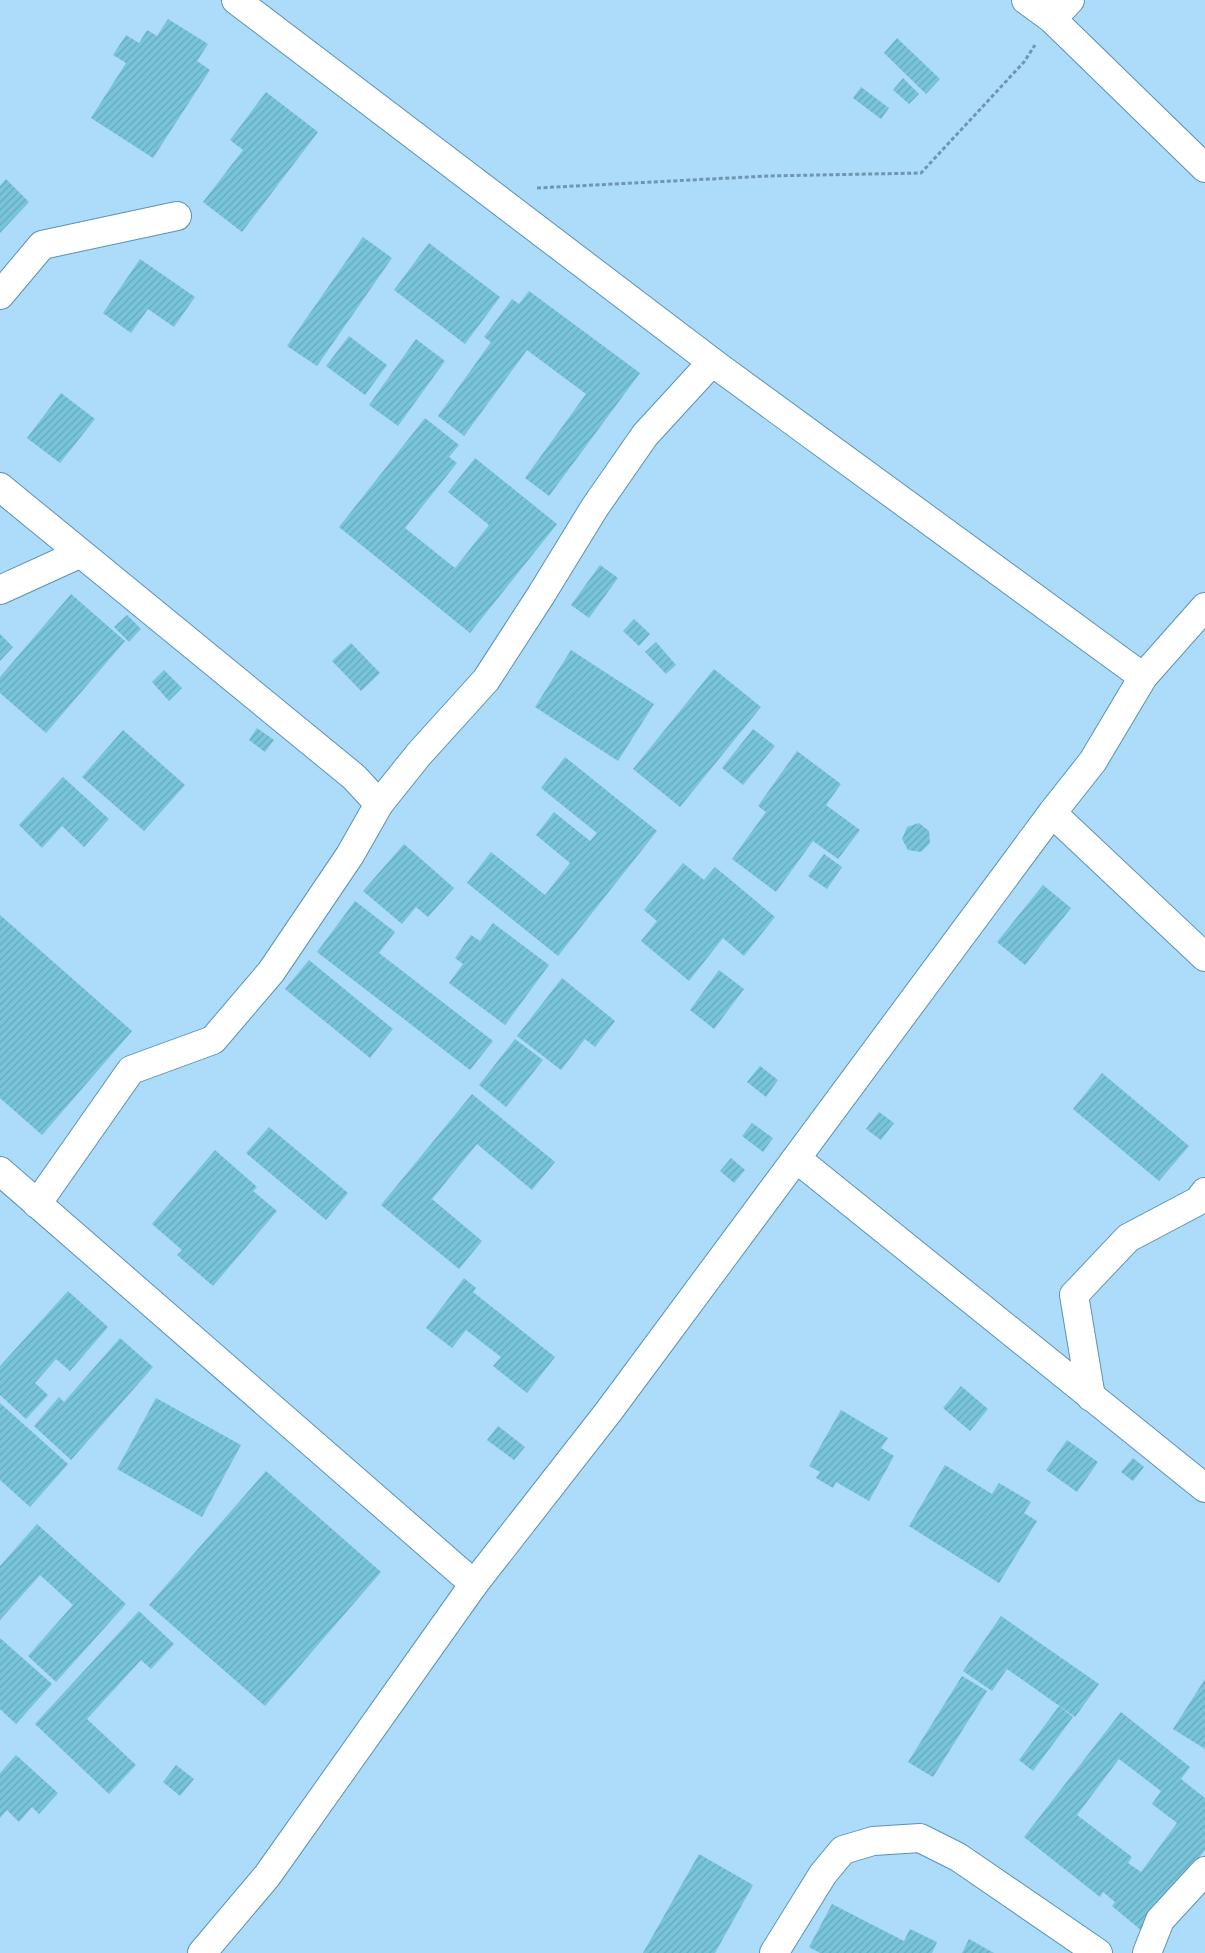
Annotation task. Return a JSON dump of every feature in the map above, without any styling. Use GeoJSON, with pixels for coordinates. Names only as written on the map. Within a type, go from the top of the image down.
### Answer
{"type":"FeatureCollection","features":[{"type":"Feature","properties":{"kind":"street"},"geometry":{"type":"LineString","coordinates":[[236,0],[712,362],[1143,678]]}},
{"type":"Feature","properties":{"kind":"street"},"geometry":{"type":"LineString","coordinates":[[1026,0],[1061,9],[1205,168]]}},
{"type":"Feature","properties":{"kind":"street"},"geometry":{"type":"LineString","coordinates":[[0,295],[42,245],[177,216]]}},
{"type":"Feature","properties":{"kind":"street"},"geometry":{"type":"LineString","coordinates":[[37,1204],[130,1070],[213,1040],[271,972],[350,854],[379,804],[418,754],[486,680],[541,596],[595,507],[645,435],[712,362]]}},
{"type":"Feature","properties":{"kind":"street"},"geometry":{"type":"LineString","coordinates":[[0,487],[354,777],[379,804]]}},
{"type":"Feature","properties":{"kind":"street"},"geometry":{"type":"LineString","coordinates":[[0,590],[80,554]]}},
{"type":"Feature","properties":{"kind":"street"},"geometry":{"type":"LineString","coordinates":[[202,1953],[267,1876],[474,1584],[610,1411],[1052,813],[1093,761],[1143,678],[1205,607]]}},
{"type":"Feature","properties":{"kind":"street"},"geometry":{"type":"LineString","coordinates":[[1052,813],[1205,957]]}},
{"type":"Feature","properties":{"kind":"street"},"geometry":{"type":"LineString","coordinates":[[797,1159],[1205,1488]]}},
{"type":"Feature","properties":{"kind":"street"},"geometry":{"type":"LineString","coordinates":[[0,1171],[474,1584]]}},
{"type":"Feature","properties":{"kind":"street"},"geometry":{"type":"LineString","coordinates":[[1091,1398],[1074,1295],[1128,1238],[1198,1201],[1205,1192]]}},
{"type":"Feature","properties":{"kind":"street"},"geometry":{"type":"LineString","coordinates":[[774,1953],[823,1874],[844,1850],[873,1841],[920,1838],[958,1857],[1098,1953]]}},
{"type":"Feature","properties":{"kind":"street"},"geometry":{"type":"LineString","coordinates":[[1147,1953],[1160,1920],[1205,1871]]}},
{"type":"Feature","properties":{"kind":"path"},"geometry":{"type":"LineString","coordinates":[[535,189],[768,176],[921,174],[1024,62],[1061,9]]}},
{"type":"Feature","properties":{"kind":"building"},"geometry":{"type":"Polygon","coordinates":[[[168,19],[208,44],[197,61],[210,70],[153,158],[91,118],[126,63],[113,55],[126,35],[139,43],[147,30],[157,36],[168,19]]]}},
{"type":"Feature","properties":{"kind":"building"},"geometry":{"type":"Polygon","coordinates":[[[897,38],[940,79],[926,94],[884,53],[897,38]]]}},
{"type":"Feature","properties":{"kind":"building"},"geometry":{"type":"Polygon","coordinates":[[[903,78],[919,94],[909,104],[893,90],[903,78]]]}},
{"type":"Feature","properties":{"kind":"building"},"geometry":{"type":"Polygon","coordinates":[[[861,87],[889,108],[881,119],[853,98],[861,87]]]}},
{"type":"Feature","properties":{"kind":"building"},"geometry":{"type":"Polygon","coordinates":[[[266,92],[318,132],[242,232],[203,202],[243,150],[230,140],[266,92]]]}},
{"type":"Feature","properties":{"kind":"building"},"geometry":{"type":"Polygon","coordinates":[[[6,179],[29,202],[0,233],[0,186],[6,179]]]}},
{"type":"Feature","properties":{"kind":"building"},"geometry":{"type":"Polygon","coordinates":[[[363,237],[392,258],[317,366],[287,346],[363,237]]]}},
{"type":"Feature","properties":{"kind":"building"},"geometry":{"type":"Polygon","coordinates":[[[429,243],[500,297],[465,344],[394,290],[429,243]]]}},
{"type":"Feature","properties":{"kind":"building"},"geometry":{"type":"Polygon","coordinates":[[[140,259],[195,297],[174,327],[148,309],[131,333],[103,313],[140,259]]]}},
{"type":"Feature","properties":{"kind":"building"},"geometry":{"type":"Polygon","coordinates":[[[529,291],[640,373],[549,496],[525,478],[586,394],[527,350],[464,436],[438,416],[491,342],[484,337],[512,299],[519,304],[529,291]]]}},
{"type":"Feature","properties":{"kind":"building"},"geometry":{"type":"Polygon","coordinates":[[[349,336],[387,365],[365,395],[326,366],[349,336]]]}},
{"type":"Feature","properties":{"kind":"building"},"geometry":{"type":"Polygon","coordinates":[[[416,339],[445,361],[398,426],[369,405],[416,339]]]}},
{"type":"Feature","properties":{"kind":"building"},"geometry":{"type":"Polygon","coordinates":[[[61,393],[95,419],[60,463],[27,438],[61,393]]]}},
{"type":"Feature","properties":{"kind":"building"},"geometry":{"type":"Polygon","coordinates":[[[425,418],[459,445],[449,457],[457,463],[405,528],[455,568],[489,525],[448,492],[475,458],[557,524],[470,633],[339,527],[425,418]]]}},
{"type":"Feature","properties":{"kind":"building"},"geometry":{"type":"Polygon","coordinates":[[[600,565],[618,578],[589,618],[571,605],[600,565]]]}},
{"type":"Feature","properties":{"kind":"building"},"geometry":{"type":"Polygon","coordinates":[[[71,594],[125,641],[46,733],[0,693],[0,677],[71,594]]]}},
{"type":"Feature","properties":{"kind":"building"},"geometry":{"type":"Polygon","coordinates":[[[127,615],[141,629],[129,642],[114,627],[127,615]]]}},
{"type":"Feature","properties":{"kind":"building"},"geometry":{"type":"Polygon","coordinates":[[[634,619],[650,634],[639,646],[623,631],[634,619]]]}},
{"type":"Feature","properties":{"kind":"building"},"geometry":{"type":"Polygon","coordinates":[[[0,634],[13,647],[0,661],[0,634]]]}},
{"type":"Feature","properties":{"kind":"building"},"geometry":{"type":"Polygon","coordinates":[[[656,642],[676,665],[666,674],[645,652],[656,642]]]}},
{"type":"Feature","properties":{"kind":"building"},"geometry":{"type":"Polygon","coordinates":[[[351,643],[380,673],[361,691],[332,661],[351,643]]]}},
{"type":"Feature","properties":{"kind":"building"},"geometry":{"type":"Polygon","coordinates":[[[571,650],[654,704],[618,761],[535,707],[571,650]]]}},
{"type":"Feature","properties":{"kind":"building"},"geometry":{"type":"Polygon","coordinates":[[[714,669],[761,707],[680,807],[633,769],[714,669]]]}},
{"type":"Feature","properties":{"kind":"building"},"geometry":{"type":"Polygon","coordinates":[[[164,670],[182,688],[169,701],[152,682],[164,670]]]}},
{"type":"Feature","properties":{"kind":"building"},"geometry":{"type":"Polygon","coordinates":[[[257,728],[274,740],[265,752],[249,740],[257,728]]]}},
{"type":"Feature","properties":{"kind":"building"},"geometry":{"type":"Polygon","coordinates":[[[753,729],[775,746],[743,785],[722,768],[753,729]]]}},
{"type":"Feature","properties":{"kind":"building"},"geometry":{"type":"Polygon","coordinates":[[[123,730],[185,785],[144,831],[82,777],[123,730]]]}},
{"type":"Feature","properties":{"kind":"building"},"geometry":{"type":"Polygon","coordinates":[[[797,751],[841,784],[826,805],[860,830],[838,859],[813,841],[776,892],[732,859],[766,812],[758,806],[797,751]]]}},
{"type":"Feature","properties":{"kind":"building"},"geometry":{"type":"Polygon","coordinates":[[[565,757],[657,831],[558,956],[467,883],[491,852],[545,895],[570,863],[536,835],[554,812],[590,841],[597,833],[541,788],[565,757]]]}},
{"type":"Feature","properties":{"kind":"building"},"geometry":{"type":"Polygon","coordinates":[[[63,777],[109,819],[84,847],[62,826],[42,848],[19,825],[63,777]]]}},
{"type":"Feature","properties":{"kind":"building"},"geometry":{"type":"Polygon","coordinates":[[[919,823],[929,831],[930,843],[921,852],[908,850],[902,839],[907,827],[919,823]]]}},
{"type":"Feature","properties":{"kind":"building"},"geometry":{"type":"Polygon","coordinates":[[[404,844],[454,888],[428,917],[416,907],[402,924],[363,891],[404,844]]]}},
{"type":"Feature","properties":{"kind":"building"},"geometry":{"type":"Polygon","coordinates":[[[824,854],[842,867],[827,889],[808,876],[824,854]]]}},
{"type":"Feature","properties":{"kind":"building"},"geometry":{"type":"Polygon","coordinates":[[[683,863],[704,880],[715,867],[775,917],[744,956],[723,938],[689,981],[641,941],[657,921],[644,910],[683,863]]]}},
{"type":"Feature","properties":{"kind":"building"},"geometry":{"type":"Polygon","coordinates":[[[1043,885],[1071,908],[1025,965],[997,942],[1043,885]]]}},
{"type":"Feature","properties":{"kind":"building"},"geometry":{"type":"Polygon","coordinates":[[[355,901],[395,932],[379,953],[493,1041],[470,1070],[317,952],[355,901]]]}},
{"type":"Feature","properties":{"kind":"building"},"geometry":{"type":"Polygon","coordinates":[[[0,915],[132,1031],[42,1135],[0,1098],[0,915]]]}},
{"type":"Feature","properties":{"kind":"building"},"geometry":{"type":"Polygon","coordinates":[[[493,923],[549,965],[505,1025],[449,983],[463,964],[455,958],[471,935],[480,941],[493,923]]]}},
{"type":"Feature","properties":{"kind":"building"},"geometry":{"type":"Polygon","coordinates":[[[309,960],[393,1029],[370,1058],[285,989],[309,960]]]}},
{"type":"Feature","properties":{"kind":"building"},"geometry":{"type":"Polygon","coordinates":[[[719,970],[744,989],[714,1029],[690,1010],[719,970]]]}},
{"type":"Feature","properties":{"kind":"building"},"geometry":{"type":"Polygon","coordinates":[[[562,978],[615,1021],[595,1047],[585,1039],[561,1070],[517,1036],[562,978]]]}},
{"type":"Feature","properties":{"kind":"building"},"geometry":{"type":"Polygon","coordinates":[[[515,1039],[543,1060],[506,1107],[479,1085],[515,1039]]]}},
{"type":"Feature","properties":{"kind":"building"},"geometry":{"type":"Polygon","coordinates":[[[760,1066],[778,1080],[766,1097],[747,1082],[760,1066]]]}},
{"type":"Feature","properties":{"kind":"building"},"geometry":{"type":"Polygon","coordinates":[[[1102,1073],[1189,1146],[1159,1181],[1073,1109],[1102,1073]]]}},
{"type":"Feature","properties":{"kind":"building"},"geometry":{"type":"Polygon","coordinates":[[[472,1094],[555,1162],[532,1190],[477,1144],[432,1199],[482,1241],[459,1269],[381,1205],[472,1094]]]}},
{"type":"Feature","properties":{"kind":"building"},"geometry":{"type":"Polygon","coordinates":[[[879,1112],[894,1123],[881,1140],[866,1129],[879,1112]]]}},
{"type":"Feature","properties":{"kind":"building"},"geometry":{"type":"Polygon","coordinates":[[[752,1123],[773,1138],[763,1152],[742,1136],[752,1123]]]}},
{"type":"Feature","properties":{"kind":"building"},"geometry":{"type":"Polygon","coordinates":[[[269,1127],[348,1193],[326,1220],[246,1153],[269,1127]]]}},
{"type":"Feature","properties":{"kind":"building"},"geometry":{"type":"Polygon","coordinates":[[[215,1150],[257,1187],[253,1191],[277,1211],[213,1286],[177,1255],[182,1250],[152,1224],[215,1150]]]}},
{"type":"Feature","properties":{"kind":"building"},"geometry":{"type":"Polygon","coordinates":[[[731,1158],[745,1170],[734,1183],[720,1171],[731,1158]]]}},
{"type":"Feature","properties":{"kind":"building"},"geometry":{"type":"Polygon","coordinates":[[[464,1278],[476,1288],[473,1292],[555,1357],[527,1393],[493,1366],[501,1357],[466,1330],[452,1348],[426,1328],[464,1278]]]}},
{"type":"Feature","properties":{"kind":"building"},"geometry":{"type":"Polygon","coordinates":[[[68,1291],[108,1327],[70,1371],[56,1359],[35,1383],[48,1395],[26,1419],[0,1395],[0,1366],[68,1291]]]}},
{"type":"Feature","properties":{"kind":"building"},"geometry":{"type":"Polygon","coordinates":[[[120,1338],[153,1367],[71,1460],[34,1426],[59,1397],[64,1402],[120,1338]]]}},
{"type":"Feature","properties":{"kind":"building"},"geometry":{"type":"Polygon","coordinates":[[[961,1386],[988,1409],[970,1431],[943,1408],[961,1386]]]}},
{"type":"Feature","properties":{"kind":"building"},"geometry":{"type":"Polygon","coordinates":[[[156,1398],[241,1445],[202,1517],[117,1469],[156,1398]]]}},
{"type":"Feature","properties":{"kind":"building"},"geometry":{"type":"Polygon","coordinates":[[[0,1403],[68,1464],[30,1507],[0,1480],[0,1403]]]}},
{"type":"Feature","properties":{"kind":"building"},"geometry":{"type":"Polygon","coordinates":[[[841,1410],[888,1438],[881,1448],[894,1456],[869,1501],[836,1482],[833,1488],[816,1478],[820,1472],[809,1466],[841,1410]]]}},
{"type":"Feature","properties":{"kind":"building"},"geometry":{"type":"Polygon","coordinates":[[[498,1426],[525,1447],[514,1460],[487,1440],[498,1426]]]}},
{"type":"Feature","properties":{"kind":"building"},"geometry":{"type":"Polygon","coordinates":[[[1067,1440],[1098,1462],[1077,1492],[1046,1470],[1067,1440]]]}},
{"type":"Feature","properties":{"kind":"building"},"geometry":{"type":"Polygon","coordinates":[[[1133,1458],[1144,1467],[1133,1481],[1121,1472],[1133,1458]]]}},
{"type":"Feature","properties":{"kind":"building"},"geometry":{"type":"Polygon","coordinates":[[[945,1465],[992,1494],[999,1483],[1031,1502],[1024,1513],[1037,1521],[999,1583],[909,1526],[945,1465]]]}},
{"type":"Feature","properties":{"kind":"building"},"geometry":{"type":"Polygon","coordinates":[[[266,1471],[381,1572],[265,1706],[149,1605],[266,1471]]]}},
{"type":"Feature","properties":{"kind":"building"},"geometry":{"type":"Polygon","coordinates":[[[37,1524],[126,1604],[56,1682],[28,1656],[73,1605],[40,1575],[0,1620],[0,1566],[37,1524]]]}},
{"type":"Feature","properties":{"kind":"building"},"geometry":{"type":"Polygon","coordinates":[[[139,1611],[174,1644],[151,1669],[141,1660],[87,1719],[136,1765],[109,1794],[35,1724],[139,1611]]]}},
{"type":"Feature","properties":{"kind":"building"},"geometry":{"type":"Polygon","coordinates":[[[1001,1616],[1099,1684],[1075,1717],[1007,1669],[992,1691],[963,1671],[1001,1616]]]}},
{"type":"Feature","properties":{"kind":"building"},"geometry":{"type":"Polygon","coordinates":[[[0,1638],[52,1684],[16,1724],[0,1709],[0,1638]]]}},
{"type":"Feature","properties":{"kind":"building"},"geometry":{"type":"Polygon","coordinates":[[[962,1676],[987,1691],[933,1777],[908,1762],[962,1676]]]}},
{"type":"Feature","properties":{"kind":"building"},"geometry":{"type":"Polygon","coordinates":[[[1205,1679],[1205,1749],[1173,1729],[1205,1679]]]}},
{"type":"Feature","properties":{"kind":"building"},"geometry":{"type":"Polygon","coordinates":[[[1059,1706],[1073,1717],[1033,1771],[1019,1760],[1059,1706]]]}},
{"type":"Feature","properties":{"kind":"building"},"geometry":{"type":"Polygon","coordinates":[[[1121,1712],[1190,1767],[1181,1779],[1205,1798],[1205,1850],[1142,1931],[1112,1906],[1115,1902],[1103,1892],[1100,1897],[1024,1837],[1121,1712]],[[1119,1759],[1077,1815],[1132,1857],[1128,1863],[1141,1872],[1177,1823],[1152,1804],[1161,1791],[1119,1759]]]}},
{"type":"Feature","properties":{"kind":"building"},"geometry":{"type":"Polygon","coordinates":[[[16,1755],[58,1793],[39,1814],[32,1807],[19,1822],[7,1810],[0,1818],[0,1773],[16,1755]]]}},
{"type":"Feature","properties":{"kind":"building"},"geometry":{"type":"Polygon","coordinates":[[[176,1765],[194,1779],[180,1796],[163,1782],[176,1765]]]}},
{"type":"Feature","properties":{"kind":"building"},"geometry":{"type":"Polygon","coordinates":[[[699,1854],[753,1885],[715,1953],[643,1953],[699,1854]]]}},
{"type":"Feature","properties":{"kind":"building"},"geometry":{"type":"Polygon","coordinates":[[[832,1904],[904,1941],[910,1929],[937,1942],[932,1953],[820,1953],[809,1947],[832,1904]]]}},
{"type":"Feature","properties":{"kind":"building"},"geometry":{"type":"Polygon","coordinates":[[[969,1939],[994,1953],[962,1953],[969,1939]]]}}]}
